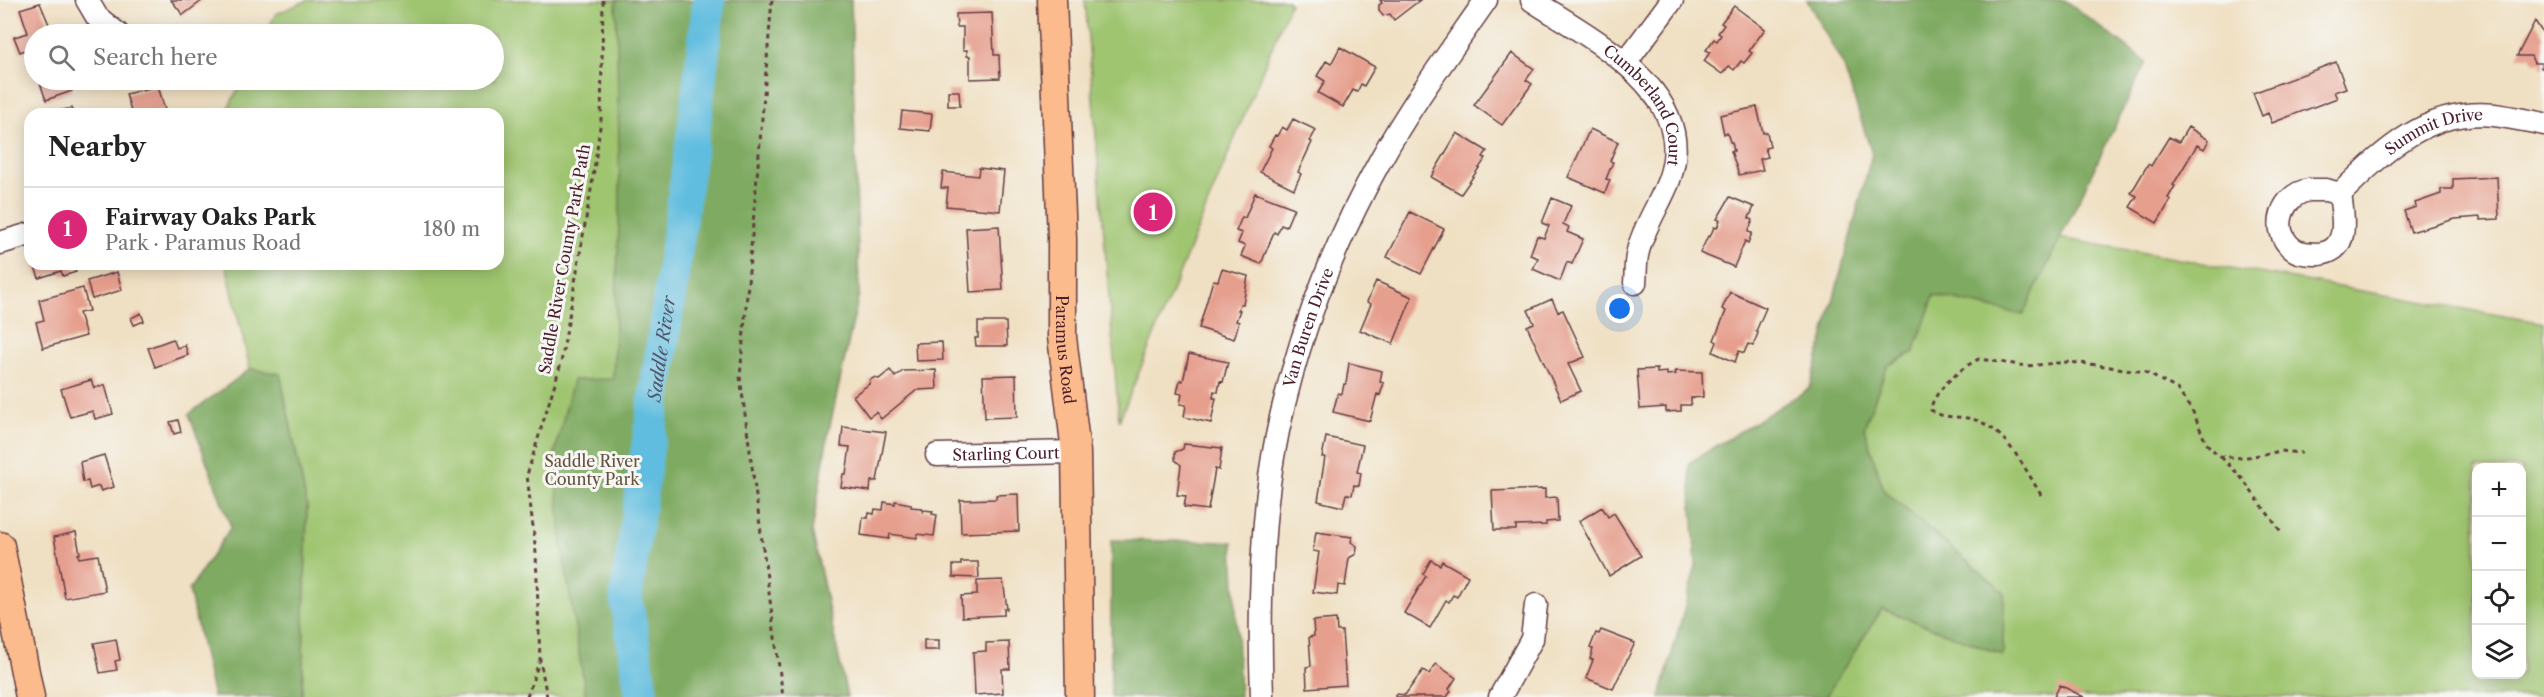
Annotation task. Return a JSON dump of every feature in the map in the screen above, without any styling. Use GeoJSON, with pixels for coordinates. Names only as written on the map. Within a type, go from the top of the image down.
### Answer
{"type":"FeatureCollection","features":[{"type":"Feature","properties":{"kind":"main road","name":"Paramus Road"},"geometry":{"type":"LineString","coordinates":[[1052,0],[1062,238],[1062,337],[1076,452],[1080,697]]}},
{"type":"Feature","properties":{"kind":"main road"},"geometry":{"type":"LineString","coordinates":[[0,546],[30,697]]}},
{"type":"Feature","properties":{"kind":"street"},"geometry":{"type":"LineString","coordinates":[[87,0],[98,17],[106,24]]}},
{"type":"Feature","properties":{"kind":"street","name":"Van Buren Drive"},"geometry":{"type":"LineString","coordinates":[[1262,697],[1262,585],[1267,513],[1273,458],[1283,409],[1299,352],[1350,219],[1380,160],[1405,117],[1486,0]]}},
{"type":"Feature","properties":{"kind":"street","name":"Cumberland Court"},"geometry":{"type":"LineString","coordinates":[[1532,0],[1626,62],[1663,105],[1671,123],[1675,142],[1674,161],[1669,179],[1637,251],[1635,283]]}},
{"type":"Feature","properties":{"kind":"street"},"geometry":{"type":"LineString","coordinates":[[1626,62],[1672,0]]}},
{"type":"Feature","properties":{"kind":"street","name":"Summit Drive"},"geometry":{"type":"LineString","coordinates":[[2340,194],[2374,160],[2408,134],[2443,119],[2467,115],[2493,115],[2544,124]]}},
{"type":"Feature","properties":{"kind":"street"},"geometry":{"type":"LineString","coordinates":[[0,243],[24,236]]}},
{"type":"Feature","properties":{"kind":"street","name":"Starling Court"},"geometry":{"type":"LineString","coordinates":[[937,455],[1076,452]]}},
{"type":"Feature","properties":{"kind":"street"},"geometry":{"type":"LineString","coordinates":[[1500,697],[1532,639],[1536,605]]}},
{"type":"Feature","properties":{"kind":"path","name":"Saddle River County Park Path"},"geometry":{"type":"LineString","coordinates":[[547,697],[540,660],[536,554],[527,475],[561,363],[592,184],[600,120],[603,0]]}},
{"type":"Feature","properties":{"kind":"path"},"geometry":{"type":"LineString","coordinates":[[772,0],[740,377],[783,697]]}},
{"type":"Feature","properties":{"kind":"path"},"geometry":{"type":"LineString","coordinates":[[2041,495],[2017,455],[1985,425],[1972,419],[1939,416],[1931,410],[1933,399],[1962,368],[1980,359],[2027,366],[2067,362],[2145,372],[2177,389],[2193,412],[2206,443],[2240,476],[2282,533]]}},
{"type":"Feature","properties":{"kind":"path"},"geometry":{"type":"LineString","coordinates":[[2219,456],[2242,458],[2281,451],[2302,453]]}},
{"type":"Feature","properties":{"kind":"path"},"geometry":{"type":"LineString","coordinates":[[526,697],[540,660]]}},
{"type":"Feature","properties":{"kind":"green space","name":"Saddle River County Park"},"geometry":{"type":"Polygon","coordinates":[[[308,0],[851,0],[859,294],[828,434],[812,531],[847,697],[302,697],[307,506],[280,374],[250,369],[227,270],[504,270],[504,108],[228,108],[238,90],[504,90],[504,24],[270,24],[276,14],[308,0]]]}},
{"type":"Feature","properties":{"kind":"green space"},"geometry":{"type":"Polygon","coordinates":[[[616,0],[851,0],[859,294],[828,434],[812,531],[847,697],[586,697],[562,545],[554,456],[573,380],[613,379],[620,198],[616,0]]]}},
{"type":"Feature","properties":{"kind":"green space"},"geometry":{"type":"Polygon","coordinates":[[[1085,0],[1288,0],[1290,3],[1119,421],[1085,0]]]}},
{"type":"Feature","properties":{"kind":"green space"},"geometry":{"type":"Polygon","coordinates":[[[1807,0],[2065,0],[2146,62],[2023,315],[1934,295],[1914,352],[1887,366],[1864,428],[1884,491],[2004,592],[2003,655],[1882,609],[1825,697],[1660,697],[1696,566],[1689,463],[1810,388],[1872,154],[1844,67],[1807,0]]]}},
{"type":"Feature","properties":{"kind":"green space"},"geometry":{"type":"Polygon","coordinates":[[[2059,238],[2544,323],[2544,697],[1825,697],[1882,608],[2002,655],[2004,592],[1884,491],[1864,428],[1887,366],[1914,352],[1934,295],[2023,315],[2059,238]]]}},
{"type":"Feature","properties":{"kind":"green space"},"geometry":{"type":"Polygon","coordinates":[[[250,369],[280,374],[307,506],[302,697],[213,697],[189,590],[231,527],[189,414],[250,369]]]}},
{"type":"Feature","properties":{"kind":"green space"},"geometry":{"type":"Polygon","coordinates":[[[1111,540],[1233,542],[1240,697],[1111,697],[1111,540]]]}},
{"type":"Feature","properties":{"kind":"building"},"geometry":{"type":"Polygon","coordinates":[[[171,0],[203,0],[183,15],[171,0]]]}},
{"type":"Feature","properties":{"kind":"building"},"geometry":{"type":"Polygon","coordinates":[[[1380,0],[1420,0],[1394,20],[1390,14],[1383,16],[1379,10],[1379,5],[1382,3],[1380,0]]]}},
{"type":"Feature","properties":{"kind":"building"},"geometry":{"type":"Polygon","coordinates":[[[40,3],[49,24],[25,24],[20,9],[40,3]]]}},
{"type":"Feature","properties":{"kind":"building"},"geometry":{"type":"Polygon","coordinates":[[[1734,6],[1765,29],[1749,51],[1752,53],[1744,63],[1741,61],[1734,70],[1729,66],[1722,74],[1704,61],[1710,52],[1706,50],[1714,39],[1717,41],[1721,35],[1718,33],[1724,25],[1721,23],[1734,6]]]}},
{"type":"Feature","properties":{"kind":"building"},"geometry":{"type":"Polygon","coordinates":[[[992,13],[994,55],[999,55],[1000,78],[970,79],[970,56],[967,56],[967,50],[963,50],[963,27],[957,27],[956,14],[992,13]]]}},
{"type":"Feature","properties":{"kind":"building"},"geometry":{"type":"Polygon","coordinates":[[[2535,21],[2544,35],[2544,68],[2541,68],[2541,63],[2534,63],[2531,56],[2517,56],[2535,21]]]}},
{"type":"Feature","properties":{"kind":"building"},"geometry":{"type":"Polygon","coordinates":[[[24,34],[24,50],[20,52],[14,37],[24,34]]]}},
{"type":"Feature","properties":{"kind":"building"},"geometry":{"type":"Polygon","coordinates":[[[1340,47],[1375,67],[1364,86],[1361,84],[1357,92],[1353,90],[1343,107],[1318,93],[1325,81],[1317,76],[1326,61],[1331,64],[1340,47]]]}},
{"type":"Feature","properties":{"kind":"building"},"geometry":{"type":"Polygon","coordinates":[[[1512,53],[1534,69],[1526,80],[1532,84],[1502,125],[1474,105],[1512,53]]]}},
{"type":"Feature","properties":{"kind":"building"},"geometry":{"type":"Polygon","coordinates":[[[2336,62],[2346,88],[2334,92],[2337,98],[2272,123],[2268,113],[2262,116],[2253,93],[2336,62]]]}},
{"type":"Feature","properties":{"kind":"building"},"geometry":{"type":"Polygon","coordinates":[[[42,90],[72,90],[72,91],[46,100],[42,90]]]}},
{"type":"Feature","properties":{"kind":"building"},"geometry":{"type":"Polygon","coordinates":[[[142,90],[159,90],[164,108],[130,108],[126,94],[142,90]]]}},
{"type":"Feature","properties":{"kind":"building"},"geometry":{"type":"Polygon","coordinates":[[[948,91],[959,91],[960,106],[948,106],[948,91]]]}},
{"type":"Feature","properties":{"kind":"building"},"geometry":{"type":"Polygon","coordinates":[[[1757,107],[1763,133],[1767,132],[1770,147],[1765,148],[1768,157],[1760,159],[1763,170],[1739,175],[1731,151],[1734,151],[1732,142],[1727,132],[1724,134],[1720,115],[1757,107]]]}},
{"type":"Feature","properties":{"kind":"building"},"geometry":{"type":"Polygon","coordinates":[[[902,111],[932,114],[930,131],[900,128],[902,111]]]}},
{"type":"Feature","properties":{"kind":"building"},"geometry":{"type":"Polygon","coordinates":[[[1293,119],[1316,130],[1298,172],[1301,174],[1294,189],[1260,172],[1272,148],[1269,146],[1275,135],[1277,136],[1282,127],[1287,130],[1293,119]]]}},
{"type":"Feature","properties":{"kind":"building"},"geometry":{"type":"Polygon","coordinates":[[[2188,127],[2209,140],[2204,149],[2197,145],[2173,185],[2175,186],[2168,198],[2171,200],[2157,223],[2130,207],[2137,196],[2131,193],[2148,164],[2151,166],[2169,137],[2179,142],[2188,127]]]}},
{"type":"Feature","properties":{"kind":"building"},"geometry":{"type":"Polygon","coordinates":[[[1590,129],[1618,142],[1610,161],[1613,162],[1606,179],[1610,180],[1605,193],[1568,177],[1590,129]]]}},
{"type":"Feature","properties":{"kind":"building"},"geometry":{"type":"Polygon","coordinates":[[[1457,133],[1487,151],[1483,157],[1486,158],[1461,194],[1431,177],[1457,133]]]}},
{"type":"Feature","properties":{"kind":"building"},"geometry":{"type":"Polygon","coordinates":[[[979,168],[1004,171],[1000,211],[946,206],[948,188],[941,188],[943,172],[978,176],[979,168]]]}},
{"type":"Feature","properties":{"kind":"building"},"geometry":{"type":"Polygon","coordinates":[[[2497,177],[2499,219],[2480,220],[2480,217],[2455,219],[2411,232],[2404,211],[2416,207],[2415,203],[2441,194],[2441,189],[2453,189],[2453,179],[2497,177]]]}},
{"type":"Feature","properties":{"kind":"building"},"geometry":{"type":"Polygon","coordinates":[[[1255,193],[1294,208],[1286,227],[1281,225],[1277,234],[1274,232],[1261,264],[1241,256],[1245,246],[1238,243],[1242,233],[1236,231],[1242,217],[1245,218],[1255,193]]]}},
{"type":"Feature","properties":{"kind":"building"},"geometry":{"type":"Polygon","coordinates":[[[1730,197],[1754,207],[1749,218],[1753,220],[1748,232],[1752,233],[1748,243],[1745,241],[1734,267],[1700,253],[1714,227],[1717,228],[1720,220],[1717,219],[1730,197]]]}},
{"type":"Feature","properties":{"kind":"building"},"geometry":{"type":"Polygon","coordinates":[[[1552,198],[1571,206],[1563,224],[1569,227],[1567,232],[1583,239],[1572,264],[1567,262],[1560,281],[1533,269],[1538,258],[1530,255],[1537,236],[1544,238],[1549,226],[1542,223],[1552,198]]]}},
{"type":"Feature","properties":{"kind":"building"},"geometry":{"type":"Polygon","coordinates":[[[1410,212],[1444,229],[1421,274],[1387,257],[1410,212]]]}},
{"type":"Feature","properties":{"kind":"building"},"geometry":{"type":"Polygon","coordinates":[[[999,226],[1003,290],[970,292],[966,228],[999,226]]]}},
{"type":"Feature","properties":{"kind":"building"},"geometry":{"type":"Polygon","coordinates":[[[1222,269],[1248,276],[1243,304],[1240,304],[1238,310],[1240,310],[1236,321],[1239,322],[1234,339],[1199,328],[1213,280],[1218,281],[1222,269]]]}},
{"type":"Feature","properties":{"kind":"building"},"geometry":{"type":"Polygon","coordinates":[[[36,270],[75,270],[76,272],[63,276],[61,271],[39,278],[36,270]]]}},
{"type":"Feature","properties":{"kind":"building"},"geometry":{"type":"Polygon","coordinates":[[[117,272],[122,290],[92,299],[87,281],[117,272]]]}},
{"type":"Feature","properties":{"kind":"building"},"geometry":{"type":"Polygon","coordinates":[[[1376,281],[1412,297],[1393,344],[1360,330],[1371,304],[1367,302],[1376,281]]]}},
{"type":"Feature","properties":{"kind":"building"},"geometry":{"type":"Polygon","coordinates":[[[83,288],[89,311],[79,313],[86,336],[43,348],[36,322],[44,320],[39,300],[83,288]]]}},
{"type":"Feature","properties":{"kind":"building"},"geometry":{"type":"Polygon","coordinates":[[[1730,292],[1766,308],[1756,331],[1758,333],[1753,346],[1748,344],[1744,353],[1739,351],[1735,362],[1713,352],[1717,342],[1714,340],[1726,311],[1722,309],[1730,292]]]}},
{"type":"Feature","properties":{"kind":"building"},"geometry":{"type":"Polygon","coordinates":[[[1552,299],[1558,312],[1563,310],[1585,357],[1568,364],[1581,391],[1561,400],[1527,326],[1534,323],[1528,310],[1552,299]]]}},
{"type":"Feature","properties":{"kind":"building"},"geometry":{"type":"Polygon","coordinates":[[[141,313],[144,321],[134,325],[131,318],[141,313]]]}},
{"type":"Feature","properties":{"kind":"building"},"geometry":{"type":"Polygon","coordinates":[[[978,322],[1006,322],[1007,346],[976,346],[978,322]]]}},
{"type":"Feature","properties":{"kind":"building"},"geometry":{"type":"Polygon","coordinates":[[[173,339],[177,348],[185,345],[188,355],[155,367],[148,348],[173,339]]]}},
{"type":"Feature","properties":{"kind":"building"},"geometry":{"type":"Polygon","coordinates":[[[942,342],[943,360],[916,361],[915,343],[942,342]]]}},
{"type":"Feature","properties":{"kind":"building"},"geometry":{"type":"Polygon","coordinates":[[[1189,354],[1228,362],[1223,382],[1220,381],[1218,392],[1214,391],[1213,398],[1216,398],[1211,423],[1184,417],[1186,405],[1180,404],[1182,394],[1177,393],[1180,380],[1183,381],[1189,354]]]}},
{"type":"Feature","properties":{"kind":"building"},"geometry":{"type":"Polygon","coordinates":[[[1349,363],[1382,371],[1380,382],[1384,383],[1380,395],[1377,394],[1370,421],[1333,412],[1338,393],[1342,394],[1344,384],[1346,384],[1349,363]]]}},
{"type":"Feature","properties":{"kind":"building"},"geometry":{"type":"Polygon","coordinates":[[[1657,369],[1657,373],[1667,372],[1667,375],[1676,374],[1675,371],[1702,372],[1703,397],[1691,398],[1691,405],[1681,405],[1681,411],[1666,412],[1666,407],[1640,409],[1637,370],[1657,369]]]}},
{"type":"Feature","properties":{"kind":"building"},"geometry":{"type":"Polygon","coordinates":[[[890,370],[895,377],[903,371],[936,370],[937,389],[917,390],[881,419],[876,412],[869,417],[853,396],[869,384],[870,380],[875,377],[879,379],[890,370]]]}},
{"type":"Feature","properties":{"kind":"building"},"geometry":{"type":"Polygon","coordinates":[[[1016,375],[1017,417],[985,418],[983,376],[1016,375]]]}},
{"type":"Feature","properties":{"kind":"building"},"geometry":{"type":"Polygon","coordinates":[[[91,380],[94,388],[105,385],[113,414],[95,419],[93,411],[70,417],[61,389],[91,380]]]}},
{"type":"Feature","properties":{"kind":"building"},"geometry":{"type":"Polygon","coordinates":[[[178,420],[181,432],[174,434],[170,422],[178,420]]]}},
{"type":"Feature","properties":{"kind":"building"},"geometry":{"type":"Polygon","coordinates":[[[843,427],[886,432],[877,481],[871,481],[870,491],[841,487],[843,474],[846,474],[850,447],[841,446],[843,427]]]}},
{"type":"Feature","properties":{"kind":"building"},"geometry":{"type":"Polygon","coordinates":[[[1326,437],[1363,445],[1357,472],[1361,473],[1359,486],[1354,485],[1352,495],[1346,494],[1343,507],[1318,501],[1326,437]]]}},
{"type":"Feature","properties":{"kind":"building"},"geometry":{"type":"Polygon","coordinates":[[[1184,444],[1222,448],[1219,470],[1215,469],[1208,510],[1184,507],[1186,496],[1177,495],[1181,465],[1175,460],[1175,452],[1183,449],[1184,444]]]}},
{"type":"Feature","properties":{"kind":"building"},"geometry":{"type":"Polygon","coordinates":[[[104,455],[114,487],[101,491],[99,486],[90,489],[88,481],[83,482],[80,462],[104,455]]]}},
{"type":"Feature","properties":{"kind":"building"},"geometry":{"type":"Polygon","coordinates":[[[1545,489],[1545,498],[1557,497],[1558,521],[1546,522],[1546,525],[1516,526],[1516,530],[1494,530],[1492,491],[1545,489]]]}},
{"type":"Feature","properties":{"kind":"building"},"geometry":{"type":"Polygon","coordinates":[[[1018,494],[1019,531],[961,533],[960,500],[996,499],[996,495],[1018,494]]]}},
{"type":"Feature","properties":{"kind":"building"},"geometry":{"type":"Polygon","coordinates":[[[895,501],[921,508],[923,513],[923,510],[933,511],[932,514],[937,515],[934,536],[917,534],[917,538],[890,534],[889,539],[861,535],[863,517],[868,518],[869,513],[874,514],[875,509],[883,510],[884,502],[895,504],[895,501]]]}},
{"type":"Feature","properties":{"kind":"building"},"geometry":{"type":"Polygon","coordinates":[[[1602,507],[1608,517],[1614,513],[1641,556],[1609,576],[1579,521],[1602,507]]]}},
{"type":"Feature","properties":{"kind":"building"},"geometry":{"type":"Polygon","coordinates":[[[76,532],[79,558],[98,555],[105,591],[65,598],[54,537],[76,532]]]}},
{"type":"Feature","properties":{"kind":"building"},"geometry":{"type":"Polygon","coordinates":[[[1316,532],[1352,537],[1351,542],[1357,546],[1356,554],[1349,558],[1345,586],[1338,585],[1337,595],[1313,592],[1319,552],[1313,551],[1316,532]]]}},
{"type":"Feature","properties":{"kind":"building"},"geometry":{"type":"Polygon","coordinates":[[[1431,560],[1440,565],[1442,561],[1468,576],[1457,597],[1453,595],[1449,602],[1446,600],[1430,628],[1404,613],[1426,576],[1423,574],[1431,560]]]}},
{"type":"Feature","properties":{"kind":"building"},"geometry":{"type":"Polygon","coordinates":[[[961,562],[978,562],[979,578],[953,577],[953,565],[961,565],[961,562]]]}},
{"type":"Feature","properties":{"kind":"building"},"geometry":{"type":"Polygon","coordinates":[[[1003,580],[1007,609],[1004,609],[1004,615],[962,617],[961,596],[977,595],[977,581],[1003,580]]]}},
{"type":"Feature","properties":{"kind":"building"},"geometry":{"type":"Polygon","coordinates":[[[1336,619],[1337,631],[1342,631],[1346,685],[1307,688],[1306,667],[1311,666],[1309,637],[1314,636],[1313,621],[1336,619]]]}},
{"type":"Feature","properties":{"kind":"building"},"geometry":{"type":"Polygon","coordinates":[[[1601,630],[1635,643],[1613,689],[1586,678],[1593,660],[1590,659],[1593,649],[1590,648],[1596,633],[1599,634],[1601,630]]]}},
{"type":"Feature","properties":{"kind":"building"},"geometry":{"type":"Polygon","coordinates":[[[116,639],[120,660],[115,661],[117,670],[100,673],[94,643],[116,639]]]}},
{"type":"Feature","properties":{"kind":"building"},"geometry":{"type":"Polygon","coordinates":[[[924,640],[939,640],[939,650],[924,650],[924,640]]]}},
{"type":"Feature","properties":{"kind":"building"},"geometry":{"type":"Polygon","coordinates":[[[1009,642],[1010,669],[1002,669],[1003,693],[975,695],[973,652],[986,651],[986,643],[1009,642]]]}},
{"type":"Feature","properties":{"kind":"building"},"geometry":{"type":"Polygon","coordinates":[[[1436,664],[1456,678],[1447,697],[1395,697],[1397,694],[1405,695],[1423,670],[1429,674],[1436,664]]]}},
{"type":"Feature","properties":{"kind":"building"},"geometry":{"type":"Polygon","coordinates":[[[2060,685],[2084,697],[2054,697],[2060,685]]]}},
{"type":"Feature","properties":{"kind":"waterway","name":"Saddle River"},"geometry":{"type":"LineString","coordinates":[[642,697],[626,597],[696,113],[709,0]]}},
{"type":"Feature","properties":{"kind":"place","name":"Fairway Oaks Park"},"geometry":{"type":"Point","coordinates":[1153,212]}}]}
